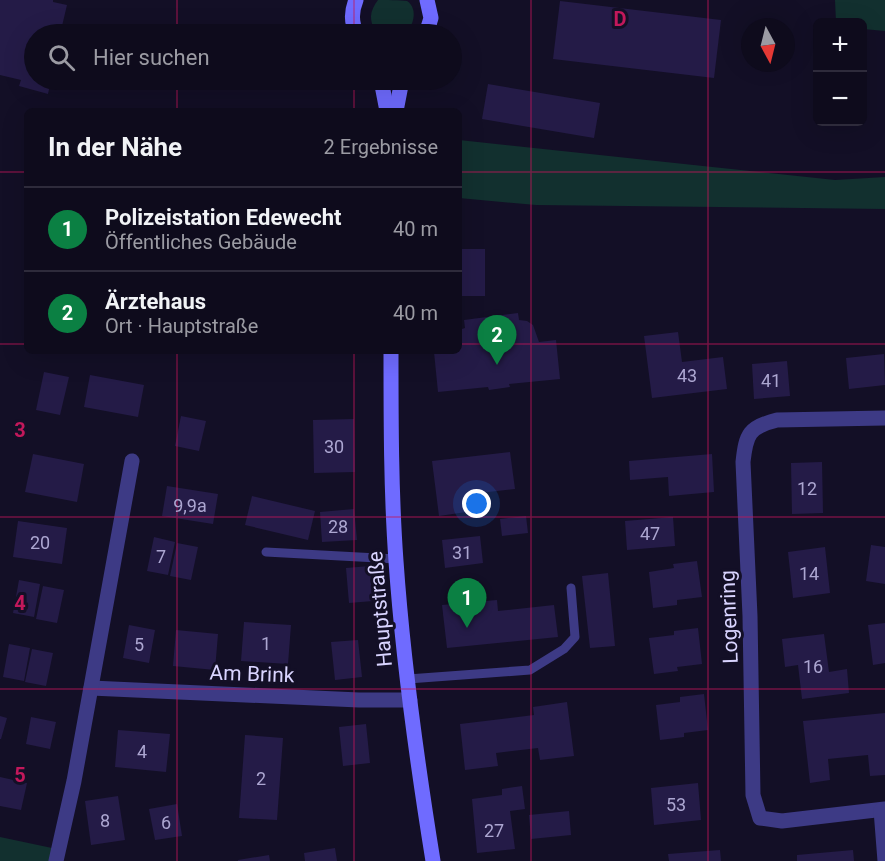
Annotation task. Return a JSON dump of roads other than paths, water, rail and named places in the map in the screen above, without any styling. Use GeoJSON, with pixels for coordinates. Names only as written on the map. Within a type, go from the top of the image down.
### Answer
{"type":"FeatureCollection","features":[{"type":"Feature","properties":{"kind":"main road"},"geometry":{"type":"LineString","coordinates":[[427,0],[431,18],[429,24]]}},
{"type":"Feature","properties":{"kind":"main road"},"geometry":{"type":"LineString","coordinates":[[353,24],[354,1]]}},
{"type":"Feature","properties":{"kind":"main road"},"geometry":{"type":"LineString","coordinates":[[383,90],[386,108]]}},
{"type":"Feature","properties":{"kind":"main road"},"geometry":{"type":"LineString","coordinates":[[397,108],[400,90]]}},
{"type":"Feature","properties":{"kind":"main road","name":"Hauptstraße"},"geometry":{"type":"LineString","coordinates":[[391,354],[391,434],[396,559],[410,700],[434,861]]}},
{"type":"Feature","properties":{"kind":"street","name":"Logenring"},"geometry":{"type":"LineString","coordinates":[[885,418],[777,420],[763,424],[751,430],[745,444],[743,462],[750,616],[753,795],[760,818],[782,821],[883,809],[885,861]]}},
{"type":"Feature","properties":{"kind":"street"},"geometry":{"type":"LineString","coordinates":[[56,861],[74,781],[132,461]]}},
{"type":"Feature","properties":{"kind":"street","name":"Am Brink"},"geometry":{"type":"LineString","coordinates":[[91,688],[410,700]]}},
{"type":"Feature","properties":{"kind":"lane"},"geometry":{"type":"LineString","coordinates":[[266,552],[396,559]]}},
{"type":"Feature","properties":{"kind":"lane"},"geometry":{"type":"LineString","coordinates":[[408,679],[530,670],[564,650],[575,638],[571,588]]}},
{"type":"Feature","properties":{"kind":"place","name":"Ärztehaus"},"geometry":{"type":"Point","coordinates":[497,365]}},
{"type":"Feature","properties":{"kind":"place","name":"Polizeistation Edewecht"},"geometry":{"type":"Point","coordinates":[467,628]}}]}
